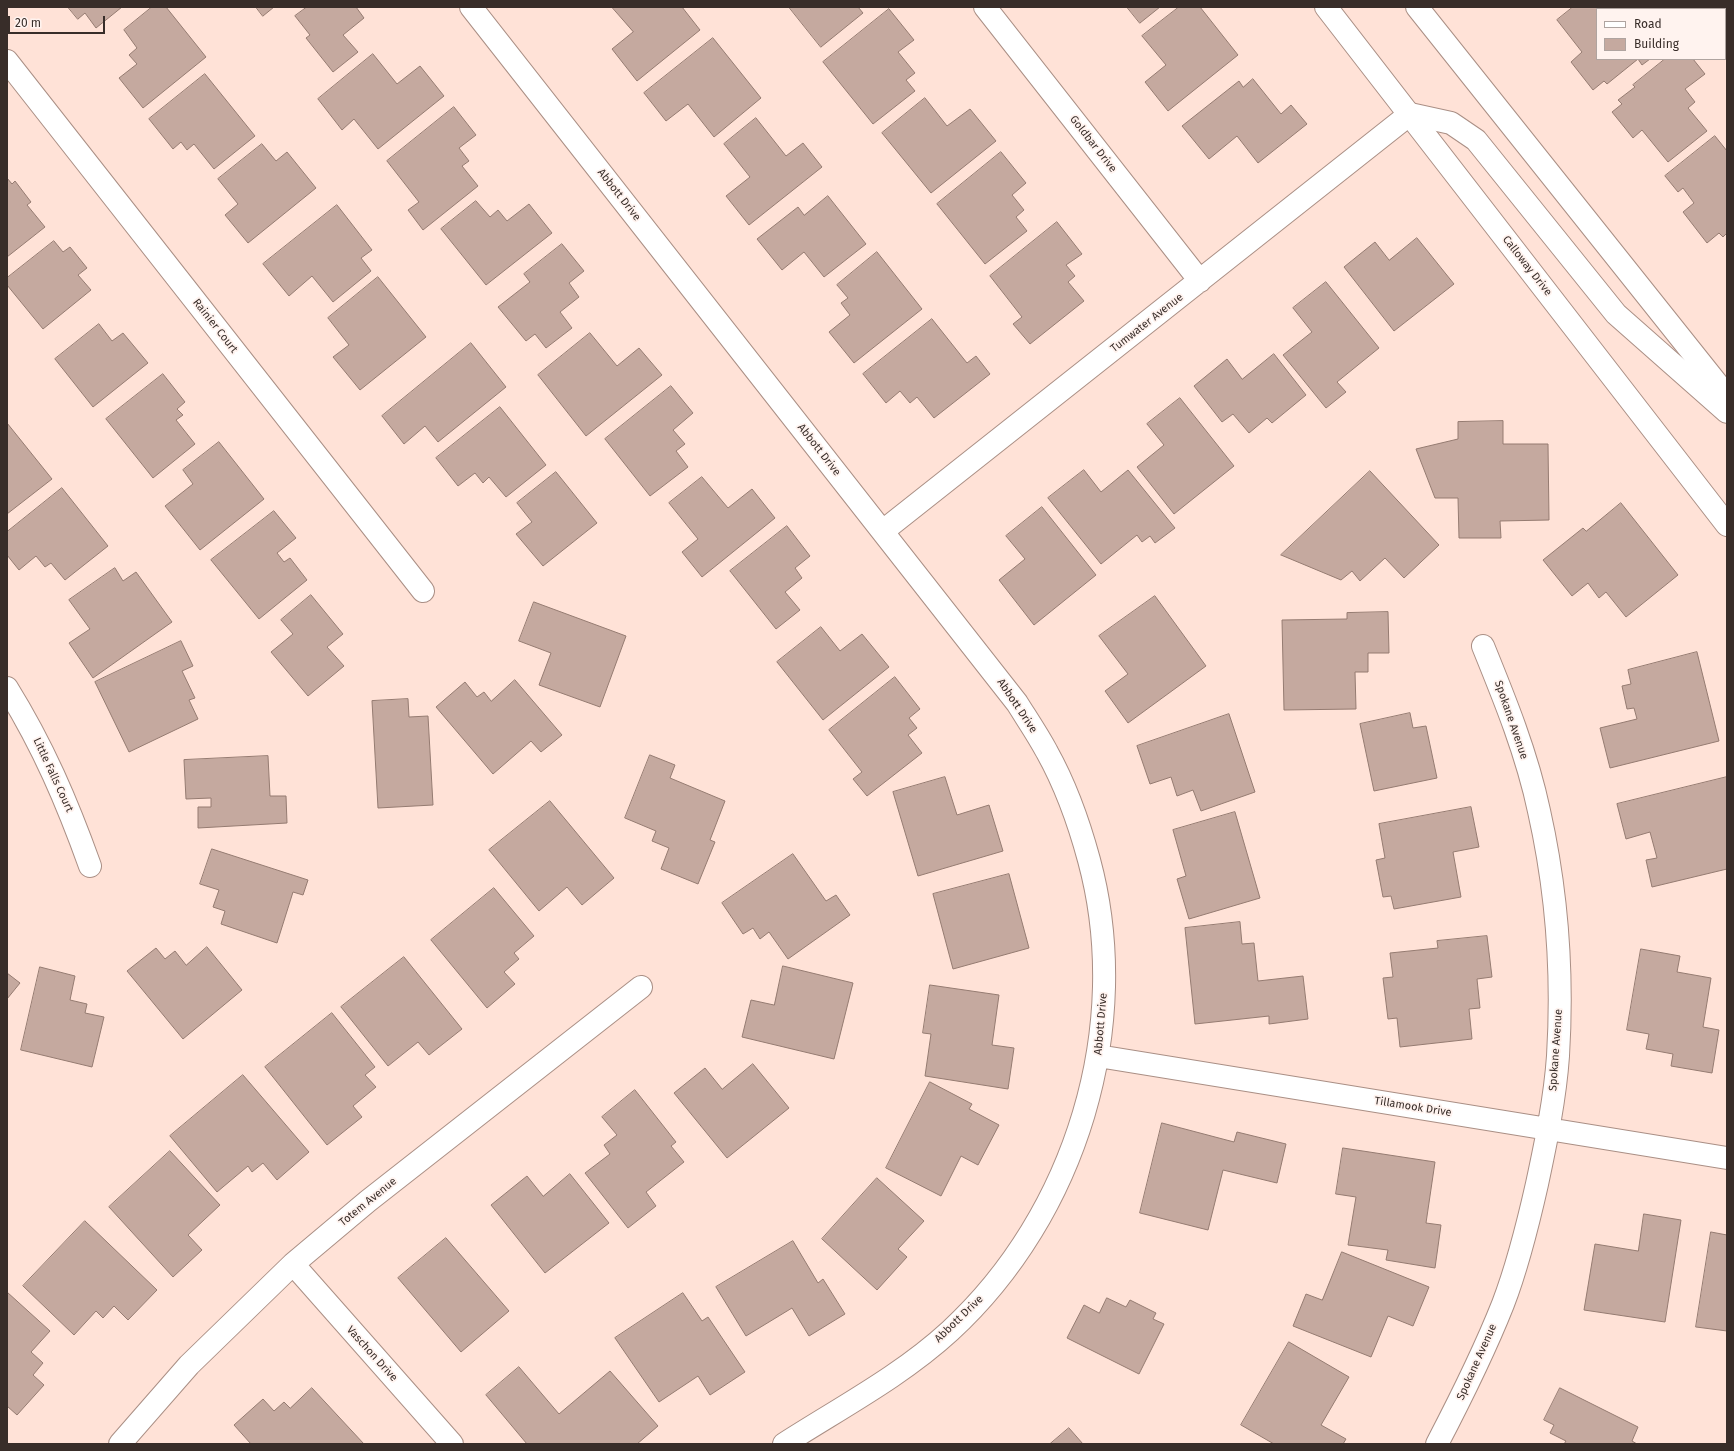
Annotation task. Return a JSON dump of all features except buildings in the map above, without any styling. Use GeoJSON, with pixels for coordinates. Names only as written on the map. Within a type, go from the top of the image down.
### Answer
{"type":"FeatureCollection","features":[{"type":"Feature","properties":{"kind":"street","name":"Abbott Drive"},"geometry":{"type":"LineString","coordinates":[[471,7],[1017,702],[1047,752],[1072,806],[1090,862],[1101,919],[1104,986],[1098,1056],[1082,1120],[1062,1176],[1035,1227],[996,1282],[950,1331],[905,1368],[809,1438],[784,1444]]}},
{"type":"Feature","properties":{"kind":"street","name":"Goldbar Drive"},"geometry":{"type":"LineString","coordinates":[[985,7],[1200,281]]}},
{"type":"Feature","properties":{"kind":"street","name":"Calloway Drive"},"geometry":{"type":"LineString","coordinates":[[1326,7],[1727,525]]}},
{"type":"Feature","properties":{"kind":"street"},"geometry":{"type":"LineString","coordinates":[[1417,7],[1727,396]]}},
{"type":"Feature","properties":{"kind":"street","name":"Rainier Court"},"geometry":{"type":"LineString","coordinates":[[7,61],[423,591]]}},
{"type":"Feature","properties":{"kind":"street","name":"Tumwater Avenue"},"geometry":{"type":"LineString","coordinates":[[883,531],[1410,114]]}},
{"type":"Feature","properties":{"kind":"street"},"geometry":{"type":"LineString","coordinates":[[1410,114],[1451,123],[1476,140],[1616,314],[1727,412]]}},
{"type":"Feature","properties":{"kind":"street","name":"Spokane Avenue"},"geometry":{"type":"LineString","coordinates":[[1437,1444],[1472,1378],[1503,1303],[1528,1225],[1549,1129],[1558,1056],[1559,969],[1554,897],[1539,811],[1515,726],[1483,646]]}},
{"type":"Feature","properties":{"kind":"street","name":"Little Falls Court"},"geometry":{"type":"LineString","coordinates":[[7,688],[32,728],[69,806],[90,866]]}},
{"type":"Feature","properties":{"kind":"street","name":"Totem Avenue"},"geometry":{"type":"LineString","coordinates":[[120,1444],[189,1365],[293,1264],[368,1201],[641,987]]}},
{"type":"Feature","properties":{"kind":"street","name":"Tillamook Drive"},"geometry":{"type":"LineString","coordinates":[[1098,1056],[1727,1158]]}},
{"type":"Feature","properties":{"kind":"street","name":"Vaschon Drive"},"geometry":{"type":"LineString","coordinates":[[293,1264],[452,1444]]}}]}
